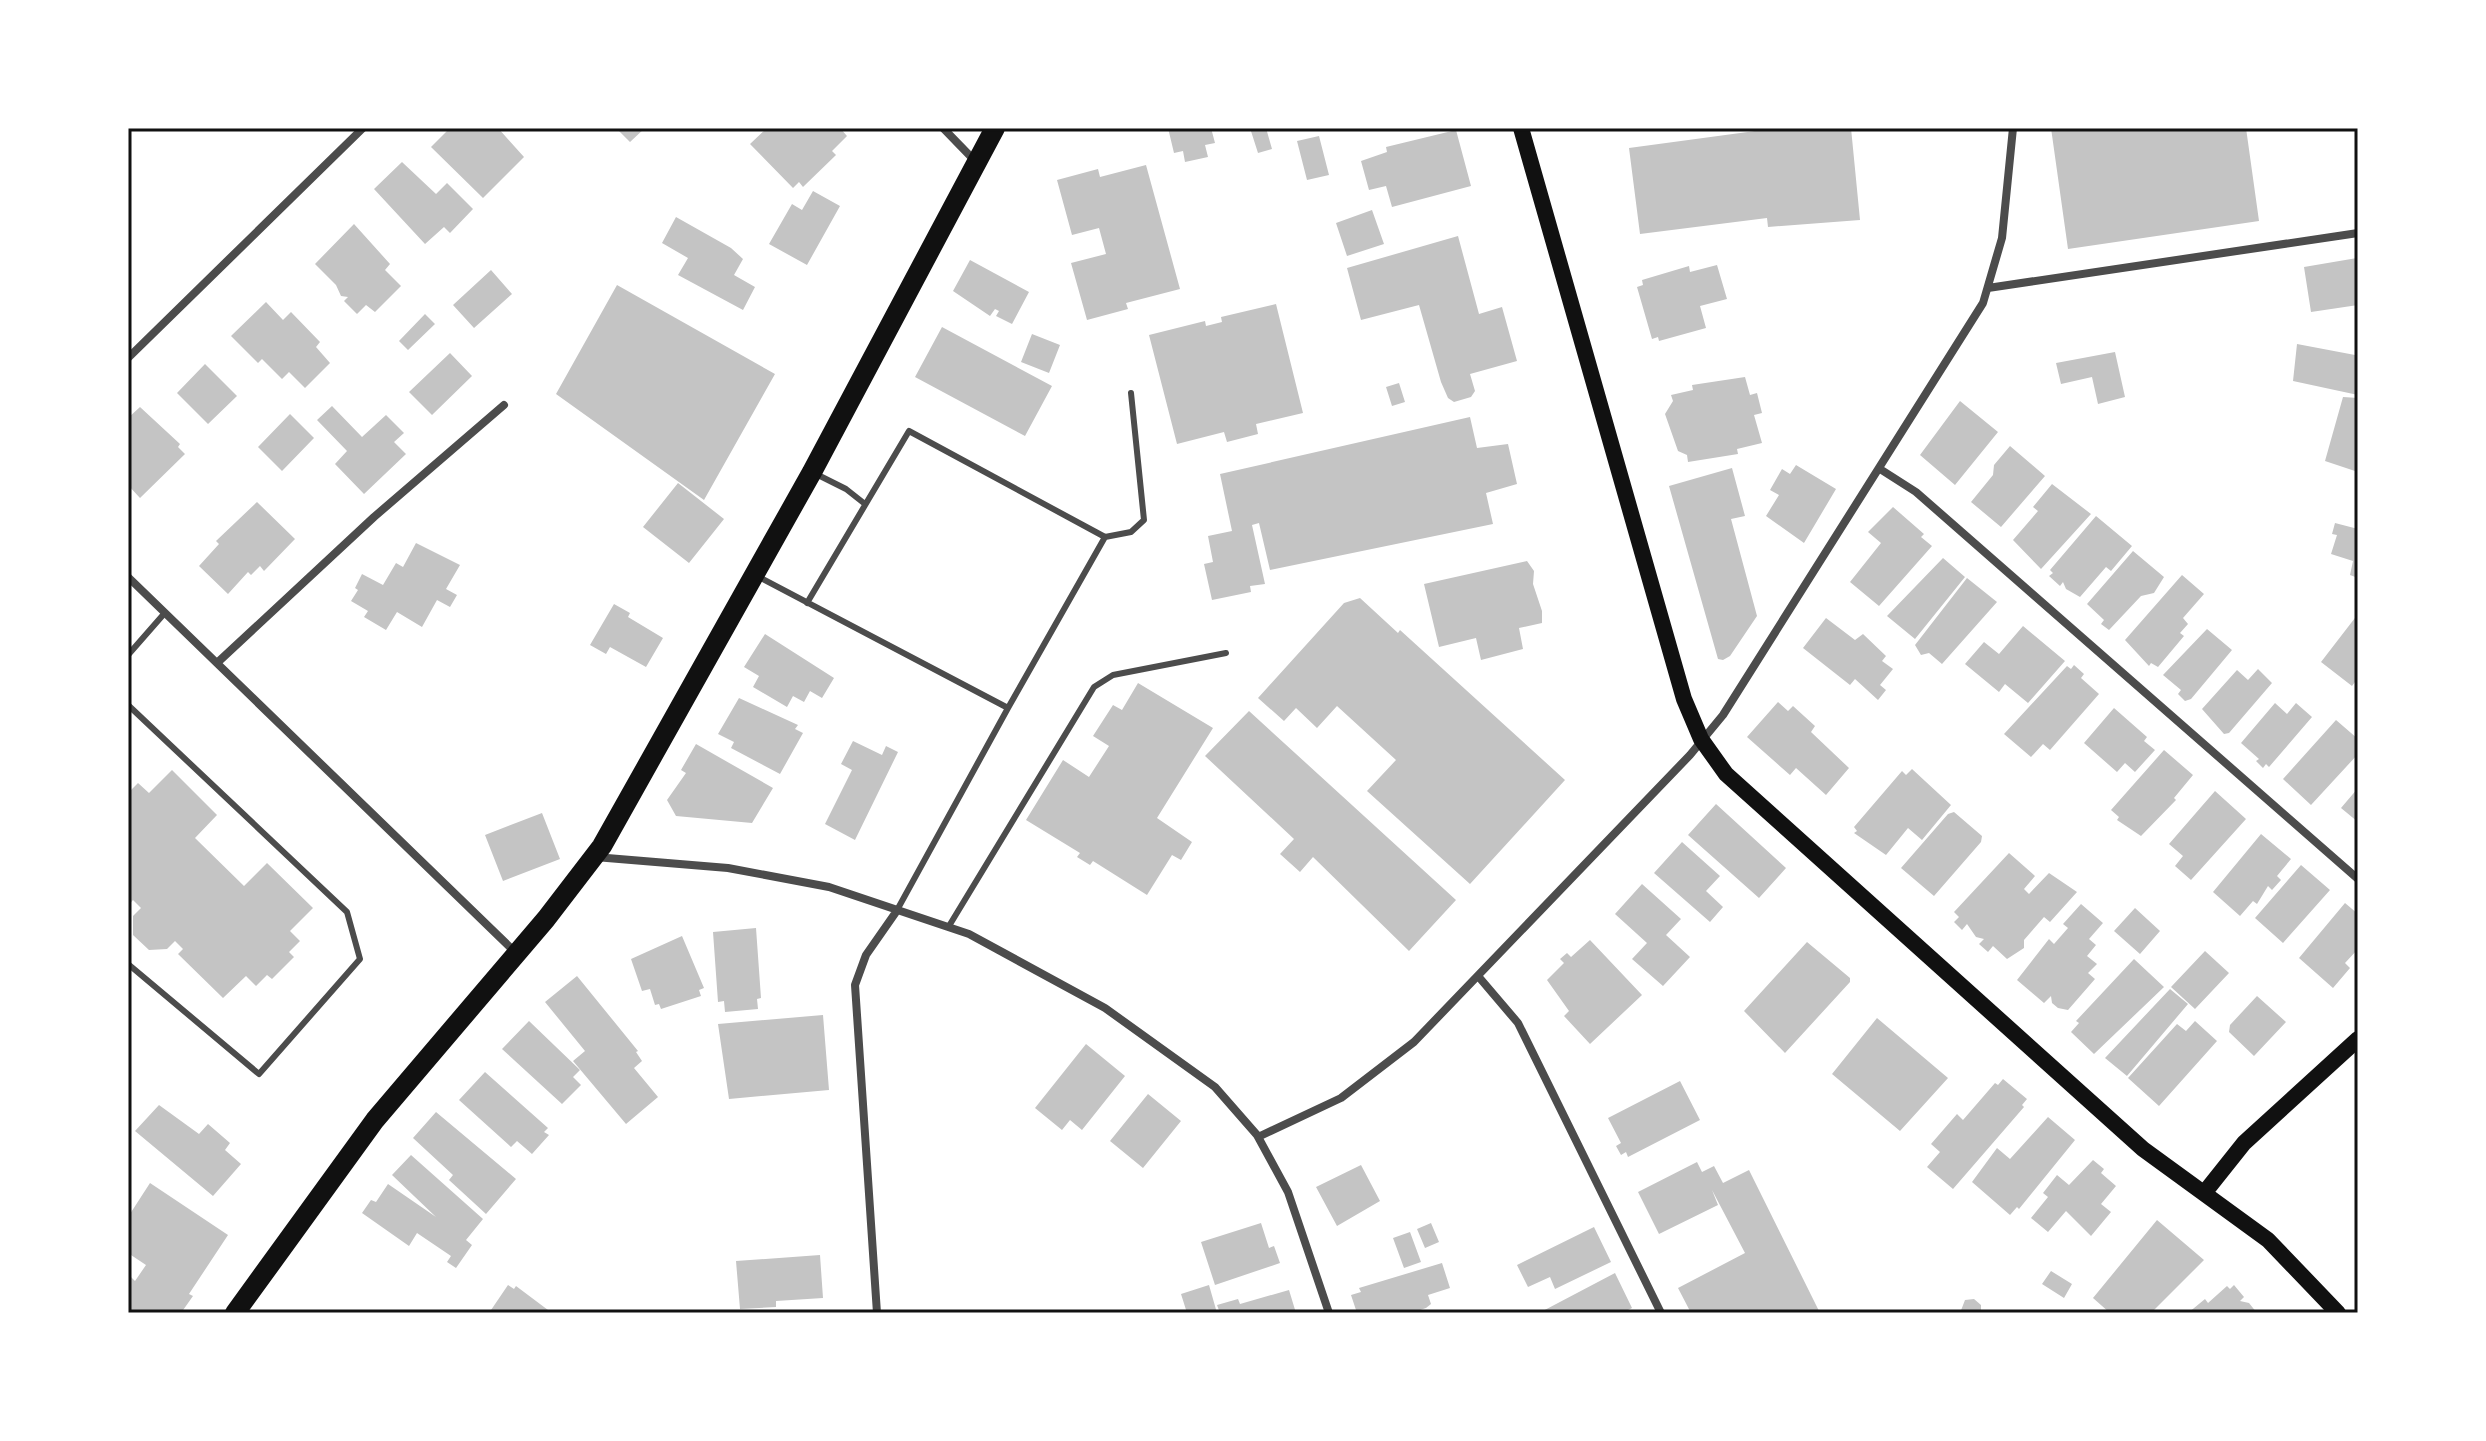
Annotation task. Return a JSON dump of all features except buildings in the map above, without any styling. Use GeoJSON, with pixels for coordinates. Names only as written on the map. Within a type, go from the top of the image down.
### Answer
{"type":"FeatureCollection","features":[{"type":"Feature","properties":{"kind":"main road"},"geometry":{"type":"LineString","coordinates":[[235,1313],[357,1142],[595,856],[626,808],[752,574],[812,472],[995,128]]}},
{"type":"Feature","properties":{"kind":"main road"},"geometry":{"type":"LineString","coordinates":[[1521,128],[1684,699],[1702,741],[1726,774],[2143,1149],[2205,1192],[2292,1262],[2338,1313]]}},
{"type":"Feature","properties":{"kind":"main road"},"geometry":{"type":"LineString","coordinates":[[2205,1192],[2244,1143],[2358,1039]]}},
{"type":"Feature","properties":{"kind":"street"},"geometry":{"type":"LineString","coordinates":[[128,358],[363,128]]}},
{"type":"Feature","properties":{"kind":"street"},"geometry":{"type":"LineString","coordinates":[[943,128],[976,162]]}},
{"type":"Feature","properties":{"kind":"street"},"geometry":{"type":"LineString","coordinates":[[1258,1137],[1301,1120],[1379,1072],[1414,1042],[1702,741],[1743,684],[1968,332],[1988,288],[2002,238],[2013,128]]}},
{"type":"Feature","properties":{"kind":"street"},"geometry":{"type":"LineString","coordinates":[[1988,288],[2358,233]]}},
{"type":"Feature","properties":{"kind":"street"},"geometry":{"type":"LineString","coordinates":[[217,663],[374,517],[504,405]]}},
{"type":"Feature","properties":{"kind":"street"},"geometry":{"type":"LineString","coordinates":[[1880,469],[1916,492],[2358,879]]}},
{"type":"Feature","properties":{"kind":"street"},"geometry":{"type":"LineString","coordinates":[[128,577],[163,615],[217,663],[515,953]]}},
{"type":"Feature","properties":{"kind":"street"},"geometry":{"type":"LineString","coordinates":[[595,856],[728,868],[829,887],[896,912],[949,926],[1052,976],[1158,1042],[1215,1087],[1258,1137],[1288,1192],[1329,1313]]}},
{"type":"Feature","properties":{"kind":"street"},"geometry":{"type":"LineString","coordinates":[[877,1313],[855,985],[866,955],[896,912]]}},
{"type":"Feature","properties":{"kind":"street"},"geometry":{"type":"LineString","coordinates":[[1478,976],[1500,997],[1518,1023],[1661,1313]]}},
{"type":"Feature","properties":{"kind":"lane"},"geometry":{"type":"LineString","coordinates":[[807,603],[909,431],[1105,537],[1131,532],[1144,520],[1131,393]]}},
{"type":"Feature","properties":{"kind":"lane"},"geometry":{"type":"LineString","coordinates":[[812,472],[846,489],[865,504]]}},
{"type":"Feature","properties":{"kind":"lane"},"geometry":{"type":"LineString","coordinates":[[896,912],[1105,537]]}},
{"type":"Feature","properties":{"kind":"lane"},"geometry":{"type":"LineString","coordinates":[[752,574],[1008,708]]}},
{"type":"Feature","properties":{"kind":"lane"},"geometry":{"type":"LineString","coordinates":[[128,655],[163,615]]}},
{"type":"Feature","properties":{"kind":"lane"},"geometry":{"type":"LineString","coordinates":[[949,926],[1094,687],[1113,675],[1226,653]]}},
{"type":"Feature","properties":{"kind":"lane"},"geometry":{"type":"LineString","coordinates":[[128,705],[347,912],[360,959],[259,1074],[128,964]]}}]}
